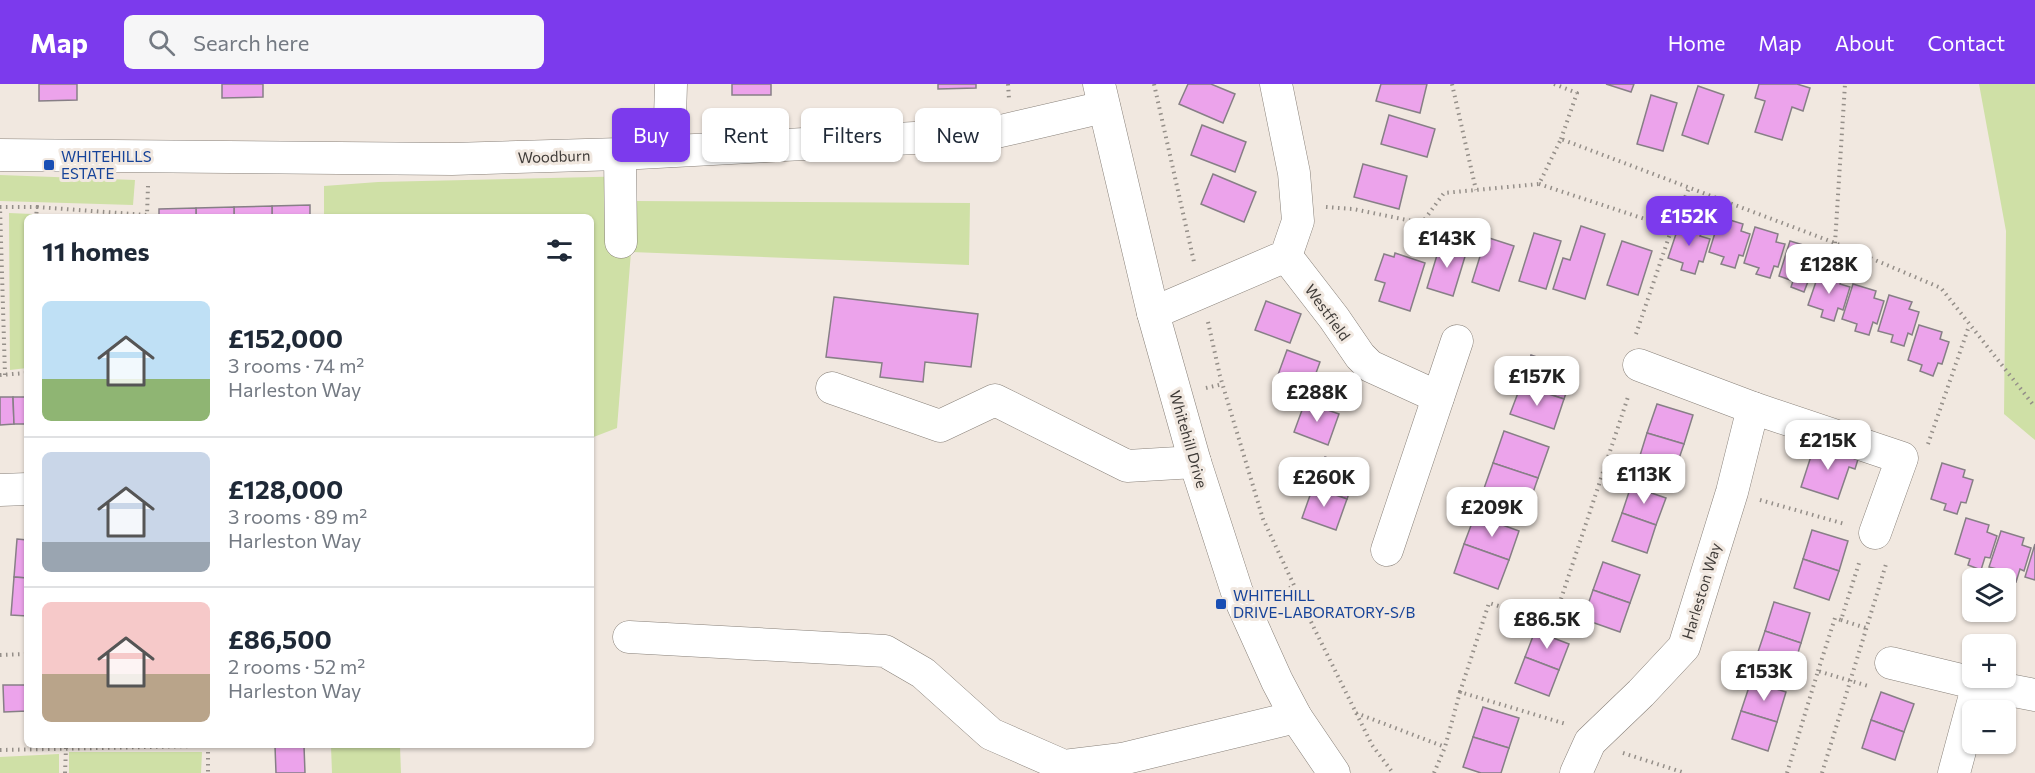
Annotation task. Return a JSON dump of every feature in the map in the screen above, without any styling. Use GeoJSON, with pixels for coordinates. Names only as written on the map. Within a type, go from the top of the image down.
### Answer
{"type":"FeatureCollection","features":[{"type":"Feature","properties":{"kind":"street"},"geometry":{"type":"LineString","coordinates":[[670,108],[671,84]]}},
{"type":"Feature","properties":{"kind":"street"},"geometry":{"type":"LineString","coordinates":[[1153,314],[1286,256],[1298,221],[1294,173],[1276,84]]}},
{"type":"Feature","properties":{"kind":"street","name":"Woodburn"},"geometry":{"type":"LineString","coordinates":[[690,150],[988,134],[1049,122],[1102,96]]}},
{"type":"Feature","properties":{"kind":"street","name":"Whitehill Drive"},"geometry":{"type":"LineString","coordinates":[[1102,96],[1153,314],[1195,462],[1237,592],[1296,717],[1334,773]]}},
{"type":"Feature","properties":{"kind":"street","name":"Woodburn"},"geometry":{"type":"LineString","coordinates":[[0,155],[452,159],[612,154]]}},
{"type":"Feature","properties":{"kind":"street"},"geometry":{"type":"LineString","coordinates":[[620,162],[621,242]]}},
{"type":"Feature","properties":{"kind":"street","name":"Westfield"},"geometry":{"type":"LineString","coordinates":[[1286,256],[1360,356],[1370,366],[1438,397]]}},
{"type":"Feature","properties":{"kind":"street"},"geometry":{"type":"LineString","coordinates":[[1387,550],[1457,341]]}},
{"type":"Feature","properties":{"kind":"street"},"geometry":{"type":"LineString","coordinates":[[1639,365],[1753,408],[1902,458],[1872,532]]}},
{"type":"Feature","properties":{"kind":"street"},"geometry":{"type":"LineString","coordinates":[[832,388],[940,426],[994,400],[1127,466],[1195,462]]}},
{"type":"Feature","properties":{"kind":"street","name":"Harleston Way"},"geometry":{"type":"LineString","coordinates":[[1576,773],[1594,738],[1684,647],[1732,492],[1753,408]]}},
{"type":"Feature","properties":{"kind":"street"},"geometry":{"type":"LineString","coordinates":[[0,490],[24,489]]}},
{"type":"Feature","properties":{"kind":"street"},"geometry":{"type":"LineString","coordinates":[[629,637],[885,651],[923,673],[991,734],[1064,766],[1122,759],[1296,717]]}},
{"type":"Feature","properties":{"kind":"street"},"geometry":{"type":"LineString","coordinates":[[1881,675],[1962,683]]}},
{"type":"Feature","properties":{"kind":"street"},"geometry":{"type":"LineString","coordinates":[[1954,773],[1977,688]]}},
{"type":"Feature","properties":{"kind":"street"},"geometry":{"type":"LineString","coordinates":[[2001,688],[2035,694]]}},
{"type":"Feature","properties":{"kind":"path"},"geometry":{"type":"LineString","coordinates":[[1154,84],[1220,376],[1263,519],[1372,745],[1393,773]]}},
{"type":"Feature","properties":{"kind":"path"},"geometry":{"type":"LineString","coordinates":[[1452,84],[1476,190]]}},
{"type":"Feature","properties":{"kind":"path"},"geometry":{"type":"LineString","coordinates":[[1539,184],[1561,140],[1577,93],[1554,84]]}},
{"type":"Feature","properties":{"kind":"path"},"geometry":{"type":"LineString","coordinates":[[1835,243],[1845,84]]}},
{"type":"Feature","properties":{"kind":"path"},"geometry":{"type":"LineString","coordinates":[[1561,140],[1835,243],[1941,288],[2035,407]]}},
{"type":"Feature","properties":{"kind":"path"},"geometry":{"type":"LineString","coordinates":[[147,214],[148,156]]}},
{"type":"Feature","properties":{"kind":"path"},"geometry":{"type":"LineString","coordinates":[[1296,204],[1353,209],[1422,223],[1444,193],[1539,184],[1672,228]]}},
{"type":"Feature","properties":{"kind":"path"},"geometry":{"type":"LineString","coordinates":[[1434,773],[1445,747],[1489,603],[1552,623],[1639,365],[1634,341],[1672,228],[1689,188]]}},
{"type":"Feature","properties":{"kind":"path"},"geometry":{"type":"LineString","coordinates":[[24,373],[2,375],[0,207],[37,207],[133,214]]}},
{"type":"Feature","properties":{"kind":"path"},"geometry":{"type":"LineString","coordinates":[[36,214],[37,207]]}},
{"type":"Feature","properties":{"kind":"path"},"geometry":{"type":"LineString","coordinates":[[1732,492],[1872,532],[1841,620]]}},
{"type":"Feature","properties":{"kind":"path"},"geometry":{"type":"LineString","coordinates":[[1787,773],[1835,618],[1866,628]]}},
{"type":"Feature","properties":{"kind":"path"},"geometry":{"type":"LineString","coordinates":[[0,655],[24,654]]}},
{"type":"Feature","properties":{"kind":"path"},"geometry":{"type":"LineString","coordinates":[[1818,671],[1881,675]]}},
{"type":"Feature","properties":{"kind":"path"},"geometry":{"type":"LineString","coordinates":[[1460,692],[1594,738],[1685,773]]}},
{"type":"Feature","properties":{"kind":"path"},"geometry":{"type":"LineString","coordinates":[[1356,713],[1445,747]]}},
{"type":"Feature","properties":{"kind":"path"},"geometry":{"type":"LineString","coordinates":[[0,750],[66,748],[65,773]]}},
{"type":"Feature","properties":{"kind":"path"},"geometry":{"type":"LineString","coordinates":[[208,748],[208,773]]}},
{"type":"Feature","properties":{"kind":"green space"},"geometry":{"type":"Polygon","coordinates":[[[1979,84],[2035,84],[2035,440],[2004,414],[2006,231],[1979,84]]]}},
{"type":"Feature","properties":{"kind":"green space"},"geometry":{"type":"Polygon","coordinates":[[[0,175],[135,180],[133,205],[0,201],[0,175]]]}},
{"type":"Feature","properties":{"kind":"green space"},"geometry":{"type":"Polygon","coordinates":[[[636,176],[635,201],[970,203],[969,265],[631,252],[617,428],[594,437],[594,214],[324,214],[324,186],[378,182],[636,176]]]}},
{"type":"Feature","properties":{"kind":"green space"},"geometry":{"type":"Polygon","coordinates":[[[9,213],[32,214],[24,214],[24,368],[10,370],[9,213]]]}},
{"type":"Feature","properties":{"kind":"green space"},"geometry":{"type":"Polygon","coordinates":[[[331,748],[400,748],[401,773],[332,773],[331,748]]]}},
{"type":"Feature","properties":{"kind":"green space"},"geometry":{"type":"Polygon","coordinates":[[[69,752],[202,752],[201,773],[69,773],[69,752]]]}},
{"type":"Feature","properties":{"kind":"green space"},"geometry":{"type":"Polygon","coordinates":[[[59,754],[59,773],[0,773],[0,757],[59,754]]]}},
{"type":"Feature","properties":{"kind":"building"},"geometry":{"type":"Polygon","coordinates":[[[39,84],[77,84],[77,100],[39,101],[39,84]]]}},
{"type":"Feature","properties":{"kind":"building"},"geometry":{"type":"Polygon","coordinates":[[[222,84],[263,84],[263,97],[222,98],[222,84]]]}},
{"type":"Feature","properties":{"kind":"building"},"geometry":{"type":"Polygon","coordinates":[[[732,84],[771,84],[771,95],[732,95],[732,84]]]}},
{"type":"Feature","properties":{"kind":"building"},"geometry":{"type":"Polygon","coordinates":[[[938,84],[976,84],[976,88],[938,89],[938,84]]]}},
{"type":"Feature","properties":{"kind":"building"},"geometry":{"type":"Polygon","coordinates":[[[1188,84],[1211,84],[1235,94],[1223,123],[1179,104],[1188,84]]]}},
{"type":"Feature","properties":{"kind":"building"},"geometry":{"type":"Polygon","coordinates":[[[1381,84],[1427,84],[1420,113],[1376,101],[1381,84]]]}},
{"type":"Feature","properties":{"kind":"building"},"geometry":{"type":"Polygon","coordinates":[[[1606,84],[1634,84],[1631,92],[1606,84]]]}},
{"type":"Feature","properties":{"kind":"building"},"geometry":{"type":"Polygon","coordinates":[[[1759,84],[1797,84],[1810,88],[1803,111],[1792,107],[1782,140],[1755,132],[1765,101],[1755,98],[1759,84]]]}},
{"type":"Feature","properties":{"kind":"building"},"geometry":{"type":"Polygon","coordinates":[[[1698,86],[1724,95],[1708,144],[1682,135],[1698,86]]]}},
{"type":"Feature","properties":{"kind":"building"},"geometry":{"type":"Polygon","coordinates":[[[1651,95],[1677,103],[1663,151],[1637,144],[1651,95]]]}},
{"type":"Feature","properties":{"kind":"building"},"geometry":{"type":"Polygon","coordinates":[[[1389,115],[1435,129],[1427,157],[1381,144],[1389,115]]]}},
{"type":"Feature","properties":{"kind":"building"},"geometry":{"type":"Polygon","coordinates":[[[1202,125],[1246,142],[1235,172],[1191,155],[1202,125]]]}},
{"type":"Feature","properties":{"kind":"building"},"geometry":{"type":"Polygon","coordinates":[[[1363,164],[1407,176],[1399,209],[1354,197],[1363,164]]]}},
{"type":"Feature","properties":{"kind":"building"},"geometry":{"type":"Polygon","coordinates":[[[1213,174],[1256,192],[1244,222],[1201,204],[1213,174]]]}},
{"type":"Feature","properties":{"kind":"building"},"geometry":{"type":"Polygon","coordinates":[[[310,205],[310,214],[272,214],[272,206],[310,205]]]}},
{"type":"Feature","properties":{"kind":"building"},"geometry":{"type":"Polygon","coordinates":[[[272,206],[272,214],[234,214],[234,207],[272,206]]]}},
{"type":"Feature","properties":{"kind":"building"},"geometry":{"type":"Polygon","coordinates":[[[234,207],[234,214],[196,214],[196,208],[234,207]]]}},
{"type":"Feature","properties":{"kind":"building"},"geometry":{"type":"Polygon","coordinates":[[[196,208],[196,214],[159,214],[159,209],[196,208]]]}},
{"type":"Feature","properties":{"kind":"building"},"geometry":{"type":"Polygon","coordinates":[[[1720,217],[1743,224],[1741,231],[1750,234],[1743,256],[1739,255],[1735,268],[1721,264],[1724,257],[1709,252],[1720,217]]]}},
{"type":"Feature","properties":{"kind":"building"},"geometry":{"type":"Polygon","coordinates":[[[1680,222],[1703,230],[1700,236],[1710,239],[1703,262],[1699,261],[1695,274],[1681,270],[1683,263],[1668,258],[1680,222]]]}},
{"type":"Feature","properties":{"kind":"building"},"geometry":{"type":"Polygon","coordinates":[[[1581,226],[1605,234],[1585,299],[1553,289],[1563,258],[1570,260],[1581,226]]]}},
{"type":"Feature","properties":{"kind":"building"},"geometry":{"type":"Polygon","coordinates":[[[1755,227],[1778,234],[1776,242],[1785,244],[1778,267],[1774,266],[1770,278],[1756,274],[1759,268],[1744,263],[1755,227]]]}},
{"type":"Feature","properties":{"kind":"building"},"geometry":{"type":"Polygon","coordinates":[[[1534,233],[1561,241],[1546,289],[1519,281],[1534,233]]]}},
{"type":"Feature","properties":{"kind":"building"},"geometry":{"type":"Polygon","coordinates":[[[1486,237],[1514,246],[1499,291],[1472,282],[1486,237]]]}},
{"type":"Feature","properties":{"kind":"building"},"geometry":{"type":"Polygon","coordinates":[[[1622,241],[1652,251],[1638,295],[1607,285],[1622,241]]]}},
{"type":"Feature","properties":{"kind":"building"},"geometry":{"type":"Polygon","coordinates":[[[1790,241],[1813,248],[1811,255],[1820,258],[1813,280],[1809,279],[1804,292],[1791,287],[1793,281],[1779,276],[1790,241]]]}},
{"type":"Feature","properties":{"kind":"building"},"geometry":{"type":"Polygon","coordinates":[[[1441,242],[1467,250],[1453,296],[1427,288],[1441,242]]]}},
{"type":"Feature","properties":{"kind":"building"},"geometry":{"type":"Polygon","coordinates":[[[1395,253],[1425,263],[1410,311],[1379,301],[1385,283],[1375,280],[1384,254],[1394,257],[1395,253]]]}},
{"type":"Feature","properties":{"kind":"building"},"geometry":{"type":"Polygon","coordinates":[[[1820,270],[1842,277],[1840,284],[1850,287],[1843,310],[1838,308],[1834,321],[1821,317],[1823,310],[1808,305],[1820,270]]]}},
{"type":"Feature","properties":{"kind":"building"},"geometry":{"type":"Polygon","coordinates":[[[1853,284],[1876,291],[1874,298],[1884,301],[1877,324],[1873,322],[1869,335],[1855,331],[1857,324],[1842,319],[1853,284]]]}},
{"type":"Feature","properties":{"kind":"building"},"geometry":{"type":"Polygon","coordinates":[[[1889,295],[1912,302],[1909,309],[1919,312],[1912,335],[1908,333],[1904,346],[1891,342],[1893,335],[1878,331],[1889,295]]]}},
{"type":"Feature","properties":{"kind":"building"},"geometry":{"type":"Polygon","coordinates":[[[834,297],[978,314],[971,367],[925,362],[923,382],[880,377],[882,363],[826,357],[834,297]]]}},
{"type":"Feature","properties":{"kind":"building"},"geometry":{"type":"Polygon","coordinates":[[[1266,301],[1301,314],[1290,343],[1255,330],[1266,301]]]}},
{"type":"Feature","properties":{"kind":"building"},"geometry":{"type":"Polygon","coordinates":[[[1919,325],[1942,332],[1940,339],[1949,342],[1942,364],[1938,363],[1933,376],[1920,371],[1922,365],[1908,360],[1919,325]]]}},
{"type":"Feature","properties":{"kind":"building"},"geometry":{"type":"Polygon","coordinates":[[[1287,350],[1320,362],[1308,395],[1275,383],[1287,350]]]}},
{"type":"Feature","properties":{"kind":"building"},"geometry":{"type":"Polygon","coordinates":[[[1531,355],[1574,370],[1564,399],[1521,385],[1531,355]]]}},
{"type":"Feature","properties":{"kind":"building"},"geometry":{"type":"Polygon","coordinates":[[[1521,385],[1564,399],[1554,429],[1510,414],[1521,385]]]}},
{"type":"Feature","properties":{"kind":"building"},"geometry":{"type":"Polygon","coordinates":[[[0,397],[13,397],[14,424],[0,425],[0,397]]]}},
{"type":"Feature","properties":{"kind":"building"},"geometry":{"type":"Polygon","coordinates":[[[13,397],[24,397],[24,424],[14,424],[13,397]]]}},
{"type":"Feature","properties":{"kind":"building"},"geometry":{"type":"Polygon","coordinates":[[[1305,402],[1339,414],[1328,445],[1294,432],[1305,402]]]}},
{"type":"Feature","properties":{"kind":"building"},"geometry":{"type":"Polygon","coordinates":[[[1657,404],[1693,415],[1684,444],[1647,433],[1657,404]]]}},
{"type":"Feature","properties":{"kind":"building"},"geometry":{"type":"Polygon","coordinates":[[[1504,431],[1549,447],[1538,478],[1493,463],[1504,431]]]}},
{"type":"Feature","properties":{"kind":"building"},"geometry":{"type":"Polygon","coordinates":[[[1647,433],[1684,444],[1674,473],[1638,462],[1647,433]]]}},
{"type":"Feature","properties":{"kind":"building"},"geometry":{"type":"Polygon","coordinates":[[[1824,445],[1859,456],[1855,469],[1849,467],[1838,499],[1801,487],[1814,447],[1822,450],[1824,445]]]}},
{"type":"Feature","properties":{"kind":"building"},"geometry":{"type":"Polygon","coordinates":[[[1325,457],[1358,469],[1347,499],[1313,487],[1325,457]]]}},
{"type":"Feature","properties":{"kind":"building"},"geometry":{"type":"Polygon","coordinates":[[[1493,463],[1538,478],[1527,510],[1482,494],[1493,463]]]}},
{"type":"Feature","properties":{"kind":"building"},"geometry":{"type":"Polygon","coordinates":[[[1942,463],[1965,470],[1963,477],[1973,480],[1966,503],[1961,502],[1957,514],[1944,510],[1946,504],[1931,499],[1942,463]]]}},
{"type":"Feature","properties":{"kind":"building"},"geometry":{"type":"Polygon","coordinates":[[[1631,486],[1666,498],[1656,525],[1622,513],[1631,486]]]}},
{"type":"Feature","properties":{"kind":"building"},"geometry":{"type":"Polygon","coordinates":[[[1313,487],[1347,499],[1336,530],[1302,518],[1313,487]]]}},
{"type":"Feature","properties":{"kind":"building"},"geometry":{"type":"Polygon","coordinates":[[[1622,513],[1656,525],[1647,553],[1612,541],[1622,513]]]}},
{"type":"Feature","properties":{"kind":"building"},"geometry":{"type":"Polygon","coordinates":[[[1475,515],[1519,531],[1509,560],[1464,544],[1475,515]]]}},
{"type":"Feature","properties":{"kind":"building"},"geometry":{"type":"Polygon","coordinates":[[[1966,518],[1989,525],[1987,532],[1997,536],[1990,558],[1985,557],[1982,568],[1968,565],[1970,559],[1955,554],[1966,518]]]}},
{"type":"Feature","properties":{"kind":"building"},"geometry":{"type":"Polygon","coordinates":[[[1812,530],[1848,541],[1839,571],[1803,559],[1812,530]]]}},
{"type":"Feature","properties":{"kind":"building"},"geometry":{"type":"Polygon","coordinates":[[[2001,531],[2024,538],[2022,545],[2031,548],[2024,571],[2020,569],[2016,582],[2016,568],[1989,567],[2001,531]]]}},
{"type":"Feature","properties":{"kind":"building"},"geometry":{"type":"Polygon","coordinates":[[[17,539],[24,540],[24,578],[14,577],[17,539]]]}},
{"type":"Feature","properties":{"kind":"building"},"geometry":{"type":"Polygon","coordinates":[[[1464,544],[1509,560],[1498,589],[1454,573],[1464,544]]]}},
{"type":"Feature","properties":{"kind":"building"},"geometry":{"type":"Polygon","coordinates":[[[2035,544],[2035,580],[2025,577],[2035,544]]]}},
{"type":"Feature","properties":{"kind":"building"},"geometry":{"type":"Polygon","coordinates":[[[1803,559],[1839,571],[1829,600],[1794,588],[1803,559]]]}},
{"type":"Feature","properties":{"kind":"building"},"geometry":{"type":"Polygon","coordinates":[[[1603,562],[1640,575],[1630,603],[1593,590],[1603,562]]]}},
{"type":"Feature","properties":{"kind":"building"},"geometry":{"type":"Polygon","coordinates":[[[14,577],[24,578],[24,616],[11,615],[14,577]]]}},
{"type":"Feature","properties":{"kind":"building"},"geometry":{"type":"Polygon","coordinates":[[[1593,590],[1630,603],[1620,632],[1583,619],[1593,590]]]}},
{"type":"Feature","properties":{"kind":"building"},"geometry":{"type":"Polygon","coordinates":[[[1774,602],[1810,613],[1801,643],[1765,631],[1774,602]]]}},
{"type":"Feature","properties":{"kind":"building"},"geometry":{"type":"Polygon","coordinates":[[[1535,631],[1569,644],[1559,670],[1525,657],[1535,631]]]}},
{"type":"Feature","properties":{"kind":"building"},"geometry":{"type":"Polygon","coordinates":[[[1765,631],[1801,643],[1792,672],[1755,661],[1765,631]]]}},
{"type":"Feature","properties":{"kind":"building"},"geometry":{"type":"Polygon","coordinates":[[[1525,657],[1559,670],[1549,696],[1515,683],[1525,657]]]}},
{"type":"Feature","properties":{"kind":"building"},"geometry":{"type":"Polygon","coordinates":[[[1751,681],[1786,692],[1777,722],[1741,711],[1751,681]]]}},
{"type":"Feature","properties":{"kind":"building"},"geometry":{"type":"Polygon","coordinates":[[[3,685],[24,685],[24,711],[4,712],[3,685]]]}},
{"type":"Feature","properties":{"kind":"building"},"geometry":{"type":"Polygon","coordinates":[[[1881,692],[1914,704],[1904,732],[1871,720],[1881,692]]]}},
{"type":"Feature","properties":{"kind":"building"},"geometry":{"type":"Polygon","coordinates":[[[1483,707],[1519,718],[1509,748],[1473,737],[1483,707]]]}},
{"type":"Feature","properties":{"kind":"building"},"geometry":{"type":"Polygon","coordinates":[[[1741,711],[1777,722],[1768,751],[1732,739],[1741,711]]]}},
{"type":"Feature","properties":{"kind":"building"},"geometry":{"type":"Polygon","coordinates":[[[1871,720],[1904,732],[1895,760],[1862,748],[1871,720]]]}},
{"type":"Feature","properties":{"kind":"building"},"geometry":{"type":"Polygon","coordinates":[[[1473,737],[1509,748],[1501,773],[1481,773],[1463,767],[1473,737]]]}},
{"type":"Feature","properties":{"kind":"building"},"geometry":{"type":"Polygon","coordinates":[[[275,748],[304,748],[305,773],[276,773],[275,748]]]}},
{"type":"Feature","properties":{"kind":"place","name":"WHITEHILLS ESTATE"},"geometry":{"type":"Point","coordinates":[49,165]}},
{"type":"Feature","properties":{"kind":"place","name":"WHITEHILL DRIVE-LABORATORY-S/B"},"geometry":{"type":"Point","coordinates":[1221,604]}}]}
